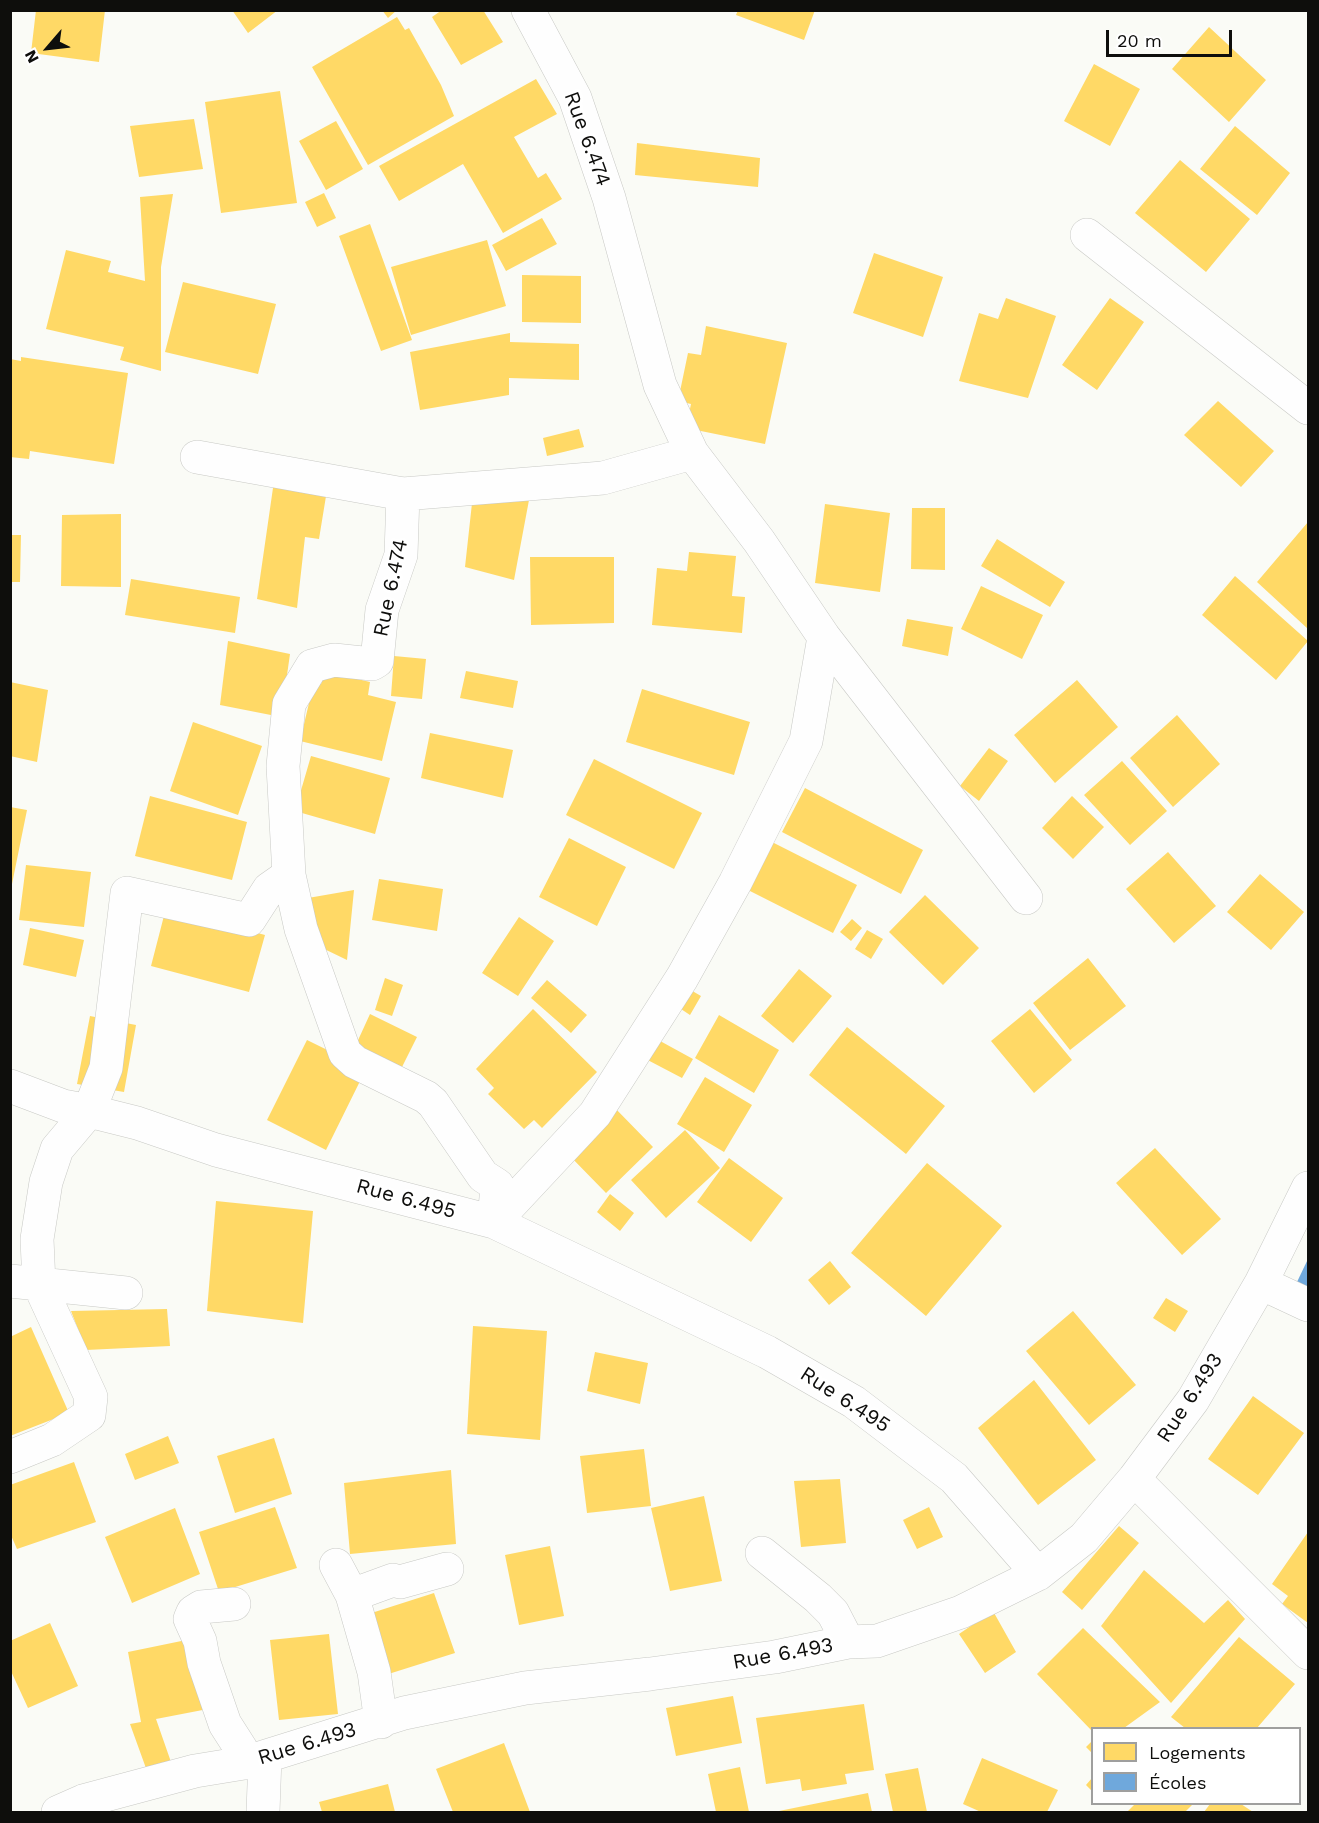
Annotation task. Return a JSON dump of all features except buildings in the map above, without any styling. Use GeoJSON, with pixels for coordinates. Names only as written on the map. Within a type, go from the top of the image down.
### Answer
{"type":"FeatureCollection","features":[{"type":"Feature","properties":{"kind":"street","name":"Rue 6.474"},"geometry":{"type":"LineString","coordinates":[[528,10],[574,98],[609,198],[660,385],[692,453],[759,541],[824,637],[1026,898]]}},
{"type":"Feature","properties":{"kind":"street"},"geometry":{"type":"LineString","coordinates":[[1088,235],[1308,408]]}},
{"type":"Feature","properties":{"kind":"street"},"geometry":{"type":"LineString","coordinates":[[197,457],[403,494],[603,478],[692,453]]}},
{"type":"Feature","properties":{"kind":"street","name":"Rue 6.474"},"geometry":{"type":"LineString","coordinates":[[403,494],[401,555],[382,610],[377,661],[372,664],[334,660],[317,663],[312,666],[289,704],[283,766],[289,875],[301,929],[345,1053],[355,1062],[426,1097],[433,1103],[483,1176],[497,1185],[494,1222]]}},
{"type":"Feature","properties":{"kind":"street"},"geometry":{"type":"LineString","coordinates":[[494,1222],[595,1114],[682,978],[735,883],[806,741],[824,637]]}},
{"type":"Feature","properties":{"kind":"street"},"geometry":{"type":"LineString","coordinates":[[10,1457],[52,1440],[89,1415],[91,1397],[25,1282],[37,1239],[46,1182],[57,1149],[89,1111],[106,1068],[127,893],[249,920],[269,890],[289,875]]}},
{"type":"Feature","properties":{"kind":"street","name":"Rue 6.495"},"geometry":{"type":"LineString","coordinates":[[10,1086],[63,1106],[137,1123],[216,1150],[494,1222],[767,1352],[854,1402],[954,1478],[1038,1574]]}},
{"type":"Feature","properties":{"kind":"street","name":"Rue 6.493"},"geometry":{"type":"LineString","coordinates":[[58,1812],[83,1801],[195,1771],[255,1760],[404,1713],[525,1688],[673,1671],[848,1642],[877,1641],[961,1612],[1038,1574],[1084,1538],[1134,1479],[1192,1400],[1261,1283],[1308,1188]]}},
{"type":"Feature","properties":{"kind":"street"},"geometry":{"type":"LineString","coordinates":[[25,1282],[126,1293]]}},
{"type":"Feature","properties":{"kind":"street"},"geometry":{"type":"LineString","coordinates":[[1261,1283],[1308,1305]]}},
{"type":"Feature","properties":{"kind":"street"},"geometry":{"type":"LineString","coordinates":[[1134,1479],[1308,1653]]}},
{"type":"Feature","properties":{"kind":"street"},"geometry":{"type":"LineString","coordinates":[[762,1553],[833,1613],[848,1642]]}},
{"type":"Feature","properties":{"kind":"street"},"geometry":{"type":"LineString","coordinates":[[336,1565],[352,1594],[374,1672],[381,1722]]}},
{"type":"Feature","properties":{"kind":"street"},"geometry":{"type":"LineString","coordinates":[[352,1594],[393,1580],[400,1582],[447,1569]]}},
{"type":"Feature","properties":{"kind":"street"},"geometry":{"type":"LineString","coordinates":[[234,1604],[201,1607],[192,1612],[190,1619],[200,1641],[204,1663],[225,1724],[241,1749],[255,1760],[263,1812]]}}]}
